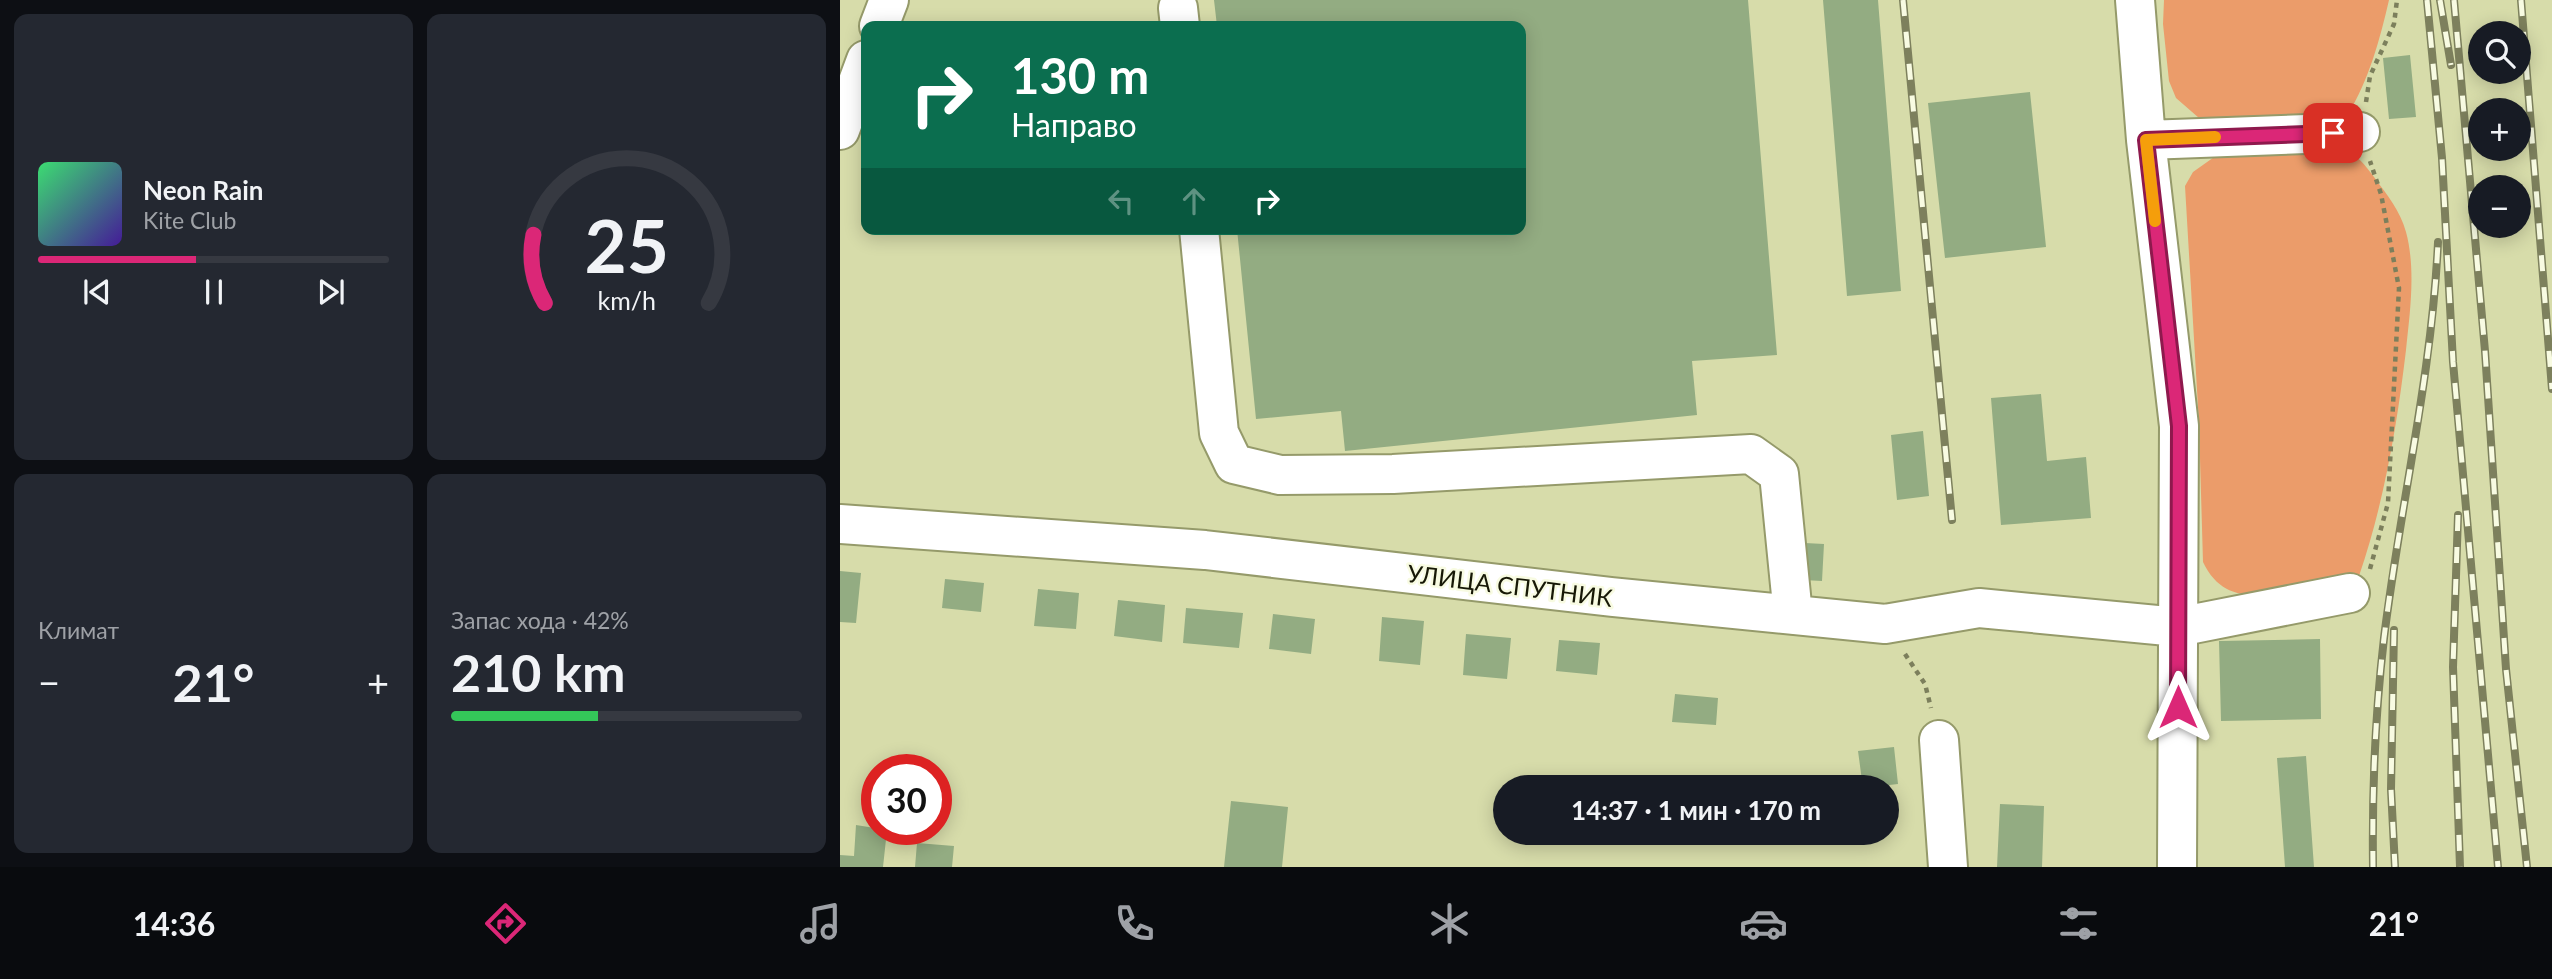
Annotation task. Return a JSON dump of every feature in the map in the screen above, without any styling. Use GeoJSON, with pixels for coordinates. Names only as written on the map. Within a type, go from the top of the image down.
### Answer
{"type":"FeatureCollection","features":[{"type":"Feature","properties":{"kind":"street"},"geometry":{"type":"LineString","coordinates":[[881,21],[889,0]]}},
{"type":"Feature","properties":{"kind":"street"},"geometry":{"type":"LineString","coordinates":[[2135,0],[2146,140],[2179,426],[2177,867]]}},
{"type":"Feature","properties":{"kind":"street"},"geometry":{"type":"LineString","coordinates":[[840,130],[861,73]]}},
{"type":"Feature","properties":{"kind":"street"},"geometry":{"type":"LineString","coordinates":[[2146,140],[2360,132]]}},
{"type":"Feature","properties":{"kind":"street"},"geometry":{"type":"LineString","coordinates":[[1200,235],[1219,433],[1234,464],[1280,475],[1393,474],[1751,454],[1779,474],[1793,615]]}},
{"type":"Feature","properties":{"kind":"street","name":"УЛИЦА СПУТНИК"},"geometry":{"type":"LineString","coordinates":[[840,524],[1205,550],[1612,597],[1885,624],[1979,608],[2178,627],[2350,593]]}},
{"type":"Feature","properties":{"kind":"street"},"geometry":{"type":"LineString","coordinates":[[1940,740],[1948,867]]}},
{"type":"Feature","properties":{"kind":"path"},"geometry":{"type":"LineString","coordinates":[[2350,593],[2368,575],[2388,503],[2399,288],[2381,194],[2360,132],[2370,76],[2395,24],[2397,0]]}},
{"type":"Feature","properties":{"kind":"path"},"geometry":{"type":"LineString","coordinates":[[1885,624],[1925,684],[1940,740]]}},
{"type":"Feature","properties":{"kind":"shaded area"},"geometry":{"type":"Polygon","coordinates":[[[2164,0],[2389,0],[2368,73],[2348,114],[2285,122],[2199,118],[2176,98],[2169,81],[2163,24],[2164,0]]]}},
{"type":"Feature","properties":{"kind":"shaded area"},"geometry":{"type":"Polygon","coordinates":[[[2343,149],[2364,164],[2393,203],[2406,232],[2411,261],[2406,350],[2394,436],[2382,492],[2359,576],[2336,584],[2297,591],[2243,594],[2221,585],[2211,576],[2203,562],[2199,424],[2185,186],[2193,172],[2217,155],[2343,149]]]}},
{"type":"Feature","properties":{"kind":"building"},"geometry":{"type":"Polygon","coordinates":[[[1214,0],[1748,0],[1777,355],[1692,361],[1697,415],[1345,451],[1341,411],[1256,419],[1238,235],[1526,235],[1526,21],[1216,21],[1214,0]]]}},
{"type":"Feature","properties":{"kind":"building"},"geometry":{"type":"Polygon","coordinates":[[[1823,0],[1878,0],[1901,291],[1847,296],[1823,0]]]}},
{"type":"Feature","properties":{"kind":"building"},"geometry":{"type":"Polygon","coordinates":[[[2410,55],[2416,117],[2389,119],[2383,58],[2410,55]]]}},
{"type":"Feature","properties":{"kind":"building"},"geometry":{"type":"Polygon","coordinates":[[[2030,92],[2046,247],[1945,258],[1928,103],[2030,92]]]}},
{"type":"Feature","properties":{"kind":"building"},"geometry":{"type":"Polygon","coordinates":[[[2041,394],[2047,461],[2086,457],[2091,518],[2001,525],[1991,398],[2041,394]]]}},
{"type":"Feature","properties":{"kind":"building"},"geometry":{"type":"Polygon","coordinates":[[[1923,431],[1929,496],[1897,500],[1891,435],[1923,431]]]}},
{"type":"Feature","properties":{"kind":"building"},"geometry":{"type":"Polygon","coordinates":[[[1805,543],[1824,544],[1822,581],[1803,580],[1805,543]]]}},
{"type":"Feature","properties":{"kind":"building"},"geometry":{"type":"Polygon","coordinates":[[[840,571],[861,573],[856,623],[840,622],[840,571]]]}},
{"type":"Feature","properties":{"kind":"building"},"geometry":{"type":"Polygon","coordinates":[[[945,579],[984,583],[981,612],[942,608],[945,579]]]}},
{"type":"Feature","properties":{"kind":"building"},"geometry":{"type":"Polygon","coordinates":[[[1038,589],[1079,593],[1076,629],[1034,626],[1038,589]]]}},
{"type":"Feature","properties":{"kind":"building"},"geometry":{"type":"Polygon","coordinates":[[[1118,600],[1165,605],[1162,642],[1114,636],[1118,600]]]}},
{"type":"Feature","properties":{"kind":"building"},"geometry":{"type":"Polygon","coordinates":[[[1186,608],[1243,613],[1239,648],[1183,643],[1186,608]]]}},
{"type":"Feature","properties":{"kind":"building"},"geometry":{"type":"Polygon","coordinates":[[[1273,614],[1315,619],[1311,654],[1269,649],[1273,614]]]}},
{"type":"Feature","properties":{"kind":"building"},"geometry":{"type":"Polygon","coordinates":[[[1382,617],[1424,621],[1420,665],[1379,661],[1382,617]]]}},
{"type":"Feature","properties":{"kind":"building"},"geometry":{"type":"Polygon","coordinates":[[[1466,634],[1511,638],[1507,679],[1463,675],[1466,634]]]}},
{"type":"Feature","properties":{"kind":"building"},"geometry":{"type":"Polygon","coordinates":[[[2320,639],[2321,719],[2221,721],[2219,641],[2320,639]]]}},
{"type":"Feature","properties":{"kind":"building"},"geometry":{"type":"Polygon","coordinates":[[[1559,640],[1600,643],[1597,675],[1556,671],[1559,640]]]}},
{"type":"Feature","properties":{"kind":"building"},"geometry":{"type":"Polygon","coordinates":[[[1675,694],[1718,698],[1716,725],[1672,722],[1675,694]]]}},
{"type":"Feature","properties":{"kind":"building"},"geometry":{"type":"Polygon","coordinates":[[[1894,747],[1897,775],[1861,775],[1858,751],[1894,747]]]}},
{"type":"Feature","properties":{"kind":"building"},"geometry":{"type":"Polygon","coordinates":[[[2306,756],[2314,867],[2285,867],[2277,758],[2306,756]]]}},
{"type":"Feature","properties":{"kind":"building"},"geometry":{"type":"Polygon","coordinates":[[[1231,801],[1288,807],[1282,867],[1224,867],[1231,801]]]}},
{"type":"Feature","properties":{"kind":"building"},"geometry":{"type":"Polygon","coordinates":[[[2000,804],[2044,806],[2042,867],[1997,867],[2000,804]]]}},
{"type":"Feature","properties":{"kind":"building"},"geometry":{"type":"Polygon","coordinates":[[[856,825],[861,826],[861,845],[885,845],[883,867],[840,867],[840,855],[854,856],[856,825]]]}},
{"type":"Feature","properties":{"kind":"building"},"geometry":{"type":"Polygon","coordinates":[[[917,845],[954,846],[952,867],[915,867],[917,845]]]}},
{"type":"Feature","properties":{"kind":"railway"},"geometry":{"type":"LineString","coordinates":[[1903,0],[1952,520]]}},
{"type":"Feature","properties":{"kind":"railway"},"geometry":{"type":"LineString","coordinates":[[2427,0],[2442,158],[2453,362],[2498,867]]}},
{"type":"Feature","properties":{"kind":"railway"},"geometry":{"type":"LineString","coordinates":[[2440,0],[2451,65]]}},
{"type":"Feature","properties":{"kind":"railway"},"geometry":{"type":"LineString","coordinates":[[2454,0],[2485,351],[2506,669],[2527,867]]}},
{"type":"Feature","properties":{"kind":"railway"},"geometry":{"type":"LineString","coordinates":[[2521,0],[2552,389]]}},
{"type":"Feature","properties":{"kind":"railway"},"geometry":{"type":"LineString","coordinates":[[2373,867],[2375,752],[2381,667],[2429,341],[2438,242]]}},
{"type":"Feature","properties":{"kind":"railway"},"geometry":{"type":"LineString","coordinates":[[2458,515],[2453,667],[2460,867]]}},
{"type":"Feature","properties":{"kind":"railway"},"geometry":{"type":"LineString","coordinates":[[2394,630],[2391,789],[2395,867]]}},
{"type":"Feature","properties":{"kind":"slow traffic"},"geometry":{"type":"LineString","coordinates":[[2155,221],[2146,140],[2215,137]]}},
{"type":"Feature","properties":{"kind":"route"},"geometry":{"type":"LineString","coordinates":[[2178,707],[2179,426],[2146,140],[2333,133]]}}]}
